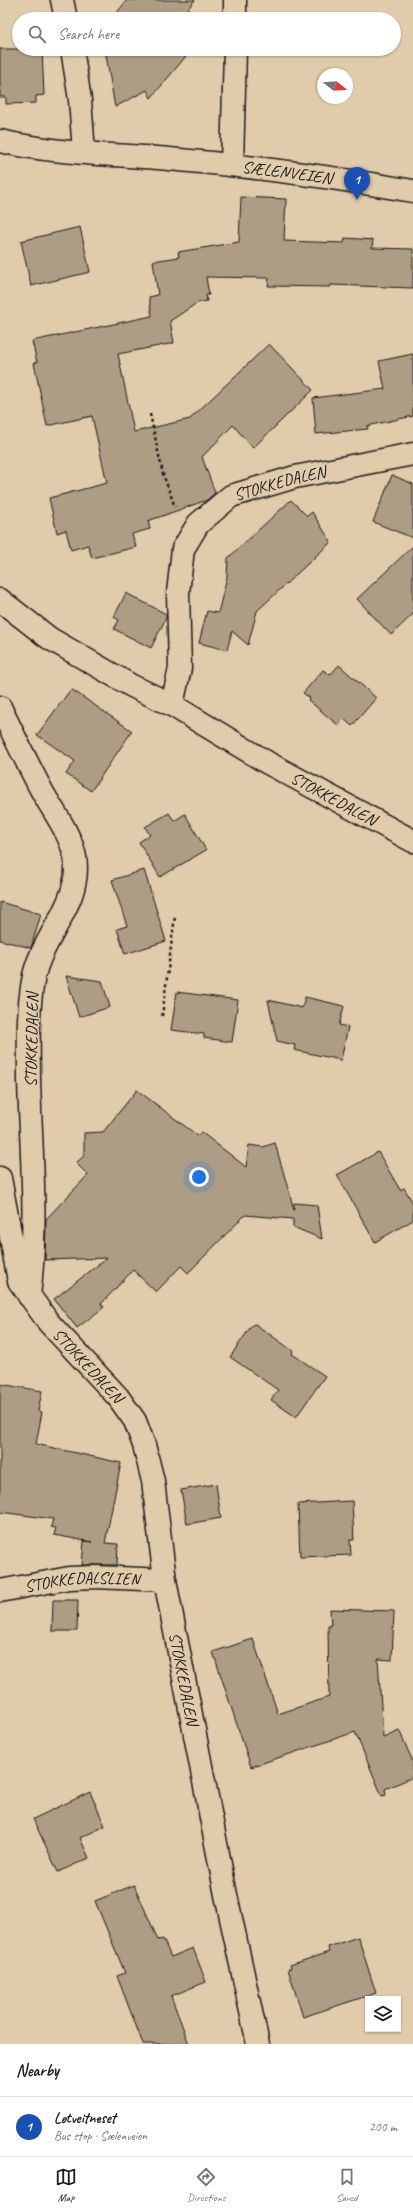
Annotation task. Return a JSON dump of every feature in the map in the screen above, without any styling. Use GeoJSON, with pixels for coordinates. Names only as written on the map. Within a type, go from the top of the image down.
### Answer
{"type":"FeatureCollection","features":[{"type":"Feature","properties":{"kind":"street"},"geometry":{"type":"LineString","coordinates":[[62,0],[65,12]]}},
{"type":"Feature","properties":{"kind":"street"},"geometry":{"type":"LineString","coordinates":[[235,0],[235,12]]}},
{"type":"Feature","properties":{"kind":"street"},"geometry":{"type":"LineString","coordinates":[[73,56],[80,100],[84,152]]}},
{"type":"Feature","properties":{"kind":"street","name":"SÆLENVEIEN"},"geometry":{"type":"LineString","coordinates":[[232,165],[235,56]]}},
{"type":"Feature","properties":{"kind":"street","name":"SÆLENVEIEN"},"geometry":{"type":"LineString","coordinates":[[0,141],[62,151],[232,165],[365,182],[413,191]]}},
{"type":"Feature","properties":{"kind":"street","name":"STOKKEDALEN"},"geometry":{"type":"LineString","coordinates":[[172,705],[180,668],[178,593],[183,549],[198,524],[231,496],[295,477],[413,454]]}},
{"type":"Feature","properties":{"kind":"street","name":"STOKKEDALEN"},"geometry":{"type":"LineString","coordinates":[[0,600],[49,638],[132,686],[172,705],[268,763],[413,841]]}},
{"type":"Feature","properties":{"kind":"street","name":"STOKKEDALEN"},"geometry":{"type":"LineString","coordinates":[[0,707],[25,759],[66,834],[75,856],[76,874],[72,898],[44,948],[33,979],[28,1019],[33,1247],[29,1296],[49,1323],[118,1397],[135,1421],[144,1445],[153,1481],[164,1580],[228,1902],[258,2044]]}},
{"type":"Feature","properties":{"kind":"street"},"geometry":{"type":"LineString","coordinates":[[0,1178],[14,1262],[19,1281],[29,1296]]}},
{"type":"Feature","properties":{"kind":"street","name":"STOKKEDALSLIEN"},"geometry":{"type":"LineString","coordinates":[[0,1591],[69,1578],[95,1577],[164,1580]]}},
{"type":"Feature","properties":{"kind":"path"},"geometry":{"type":"LineString","coordinates":[[150,414],[163,474],[175,509]]}},
{"type":"Feature","properties":{"kind":"path"},"geometry":{"type":"LineString","coordinates":[[162,1016],[175,916]]}},
{"type":"Feature","properties":{"kind":"building"},"geometry":{"type":"Polygon","coordinates":[[[127,0],[195,0],[185,12],[118,12],[127,0]]]}},
{"type":"Feature","properties":{"kind":"building"},"geometry":{"type":"Polygon","coordinates":[[[0,49],[12,49],[12,56],[42,56],[44,95],[36,96],[36,103],[6,104],[6,97],[0,97],[0,49]]]}},
{"type":"Feature","properties":{"kind":"building"},"geometry":{"type":"Polygon","coordinates":[[[106,56],[186,56],[151,98],[147,90],[115,107],[106,56]]]}},
{"type":"Feature","properties":{"kind":"building"},"geometry":{"type":"Polygon","coordinates":[[[241,197],[286,199],[284,241],[344,243],[345,238],[373,240],[372,248],[413,249],[413,288],[330,285],[330,287],[268,286],[269,278],[206,277],[209,295],[206,295],[207,301],[197,303],[170,321],[174,343],[118,354],[134,432],[190,419],[269,344],[313,390],[253,448],[233,425],[202,457],[215,493],[207,500],[148,521],[150,529],[132,534],[136,547],[92,558],[88,545],[71,550],[66,530],[57,533],[49,498],[107,483],[92,416],[47,426],[34,363],[37,362],[32,341],[152,316],[149,297],[158,295],[153,261],[179,257],[178,252],[239,242],[241,197]]]}},
{"type":"Feature","properties":{"kind":"building"},"geometry":{"type":"Polygon","coordinates":[[[80,227],[90,272],[31,286],[21,241],[80,227]]]}},
{"type":"Feature","properties":{"kind":"building"},"geometry":{"type":"Polygon","coordinates":[[[413,354],[413,416],[367,426],[368,429],[316,434],[313,398],[385,389],[379,361],[413,354]]]}},
{"type":"Feature","properties":{"kind":"building"},"geometry":{"type":"Polygon","coordinates":[[[392,475],[413,484],[413,538],[373,522],[392,475]]]}},
{"type":"Feature","properties":{"kind":"building"},"geometry":{"type":"Polygon","coordinates":[[[291,500],[307,516],[312,512],[331,542],[257,611],[248,645],[232,631],[227,650],[199,643],[207,611],[218,613],[227,577],[228,558],[291,500]]]}},
{"type":"Feature","properties":{"kind":"building"},"geometry":{"type":"Polygon","coordinates":[[[413,546],[413,614],[391,635],[357,599],[413,546]]]}},
{"type":"Feature","properties":{"kind":"building"},"geometry":{"type":"Polygon","coordinates":[[[126,593],[166,614],[166,618],[151,648],[114,629],[119,620],[114,617],[126,593]]]}},
{"type":"Feature","properties":{"kind":"building"},"geometry":{"type":"Polygon","coordinates":[[[339,665],[376,698],[352,726],[344,719],[338,725],[308,700],[310,698],[303,693],[323,670],[330,675],[339,665]]]}},
{"type":"Feature","properties":{"kind":"building"},"geometry":{"type":"Polygon","coordinates":[[[71,689],[132,731],[91,791],[66,774],[75,761],[37,735],[71,689]]]}},
{"type":"Feature","properties":{"kind":"building"},"geometry":{"type":"Polygon","coordinates":[[[169,813],[174,821],[185,814],[206,850],[160,877],[139,842],[150,835],[145,827],[169,813]]]}},
{"type":"Feature","properties":{"kind":"building"},"geometry":{"type":"Polygon","coordinates":[[[144,870],[166,941],[125,954],[117,929],[127,926],[112,880],[144,870]]]}},
{"type":"Feature","properties":{"kind":"building"},"geometry":{"type":"Polygon","coordinates":[[[0,902],[41,914],[31,948],[0,940],[0,902]]]}},
{"type":"Feature","properties":{"kind":"building"},"geometry":{"type":"Polygon","coordinates":[[[66,976],[102,981],[110,1007],[79,1017],[66,976]]]}},
{"type":"Feature","properties":{"kind":"building"},"geometry":{"type":"Polygon","coordinates":[[[177,992],[238,1000],[232,1042],[204,1038],[204,1034],[171,1030],[177,992]]]}},
{"type":"Feature","properties":{"kind":"building"},"geometry":{"type":"Polygon","coordinates":[[[305,997],[344,1006],[339,1025],[348,1027],[341,1060],[294,1050],[295,1045],[277,1041],[268,1000],[302,1008],[305,997]]]}},
{"type":"Feature","properties":{"kind":"building"},"geometry":{"type":"Polygon","coordinates":[[[137,1090],[198,1136],[201,1132],[246,1167],[249,1145],[263,1147],[275,1143],[294,1210],[294,1203],[317,1205],[322,1239],[293,1227],[293,1219],[245,1215],[188,1273],[181,1266],[156,1292],[133,1270],[101,1304],[104,1307],[77,1328],[54,1299],[107,1258],[45,1260],[46,1219],[88,1175],[76,1163],[84,1156],[84,1133],[103,1132],[137,1090]]]}},
{"type":"Feature","properties":{"kind":"building"},"geometry":{"type":"Polygon","coordinates":[[[378,1152],[400,1190],[404,1188],[413,1203],[413,1220],[375,1242],[337,1175],[378,1152]]]}},
{"type":"Feature","properties":{"kind":"building"},"geometry":{"type":"Polygon","coordinates":[[[255,1324],[293,1351],[292,1354],[325,1376],[296,1417],[271,1400],[278,1390],[230,1357],[252,1325],[255,1324]]]}},
{"type":"Feature","properties":{"kind":"building"},"geometry":{"type":"Polygon","coordinates":[[[0,1384],[42,1391],[38,1411],[42,1412],[36,1444],[121,1463],[105,1543],[118,1544],[117,1565],[82,1565],[84,1541],[92,1542],[54,1535],[56,1528],[51,1527],[53,1519],[0,1512],[0,1384]]]}},
{"type":"Feature","properties":{"kind":"building"},"geometry":{"type":"Polygon","coordinates":[[[216,1484],[221,1518],[187,1524],[181,1490],[216,1484]]]}},
{"type":"Feature","properties":{"kind":"building"},"geometry":{"type":"Polygon","coordinates":[[[352,1501],[354,1540],[350,1540],[351,1555],[300,1557],[298,1504],[352,1501]]]}},
{"type":"Feature","properties":{"kind":"building"},"geometry":{"type":"Polygon","coordinates":[[[53,1600],[78,1600],[77,1631],[52,1631],[53,1600]]]}},
{"type":"Feature","properties":{"kind":"building"},"geometry":{"type":"Polygon","coordinates":[[[330,1609],[394,1611],[392,1660],[378,1659],[383,1737],[399,1730],[413,1762],[413,1777],[385,1789],[386,1795],[382,1796],[355,1732],[251,1767],[213,1652],[253,1639],[278,1714],[329,1697],[328,1626],[331,1626],[330,1609]]]}},
{"type":"Feature","properties":{"kind":"building"},"geometry":{"type":"Polygon","coordinates":[[[90,1792],[105,1826],[80,1838],[89,1858],[58,1872],[33,1819],[90,1792]]]}},
{"type":"Feature","properties":{"kind":"building"},"geometry":{"type":"Polygon","coordinates":[[[134,1885],[158,1940],[163,1939],[171,1957],[193,1948],[206,1982],[171,1996],[189,2044],[143,2044],[117,1976],[125,1973],[95,1901],[134,1885]]]}},
{"type":"Feature","properties":{"kind":"building"},"geometry":{"type":"Polygon","coordinates":[[[358,1937],[376,1993],[303,2017],[288,1969],[291,1968],[290,1965],[329,1952],[328,1947],[358,1937]]]}},
{"type":"Feature","properties":{"kind":"place","name":"Løtveitneset"},"geometry":{"type":"Point","coordinates":[357,200]}}]}
